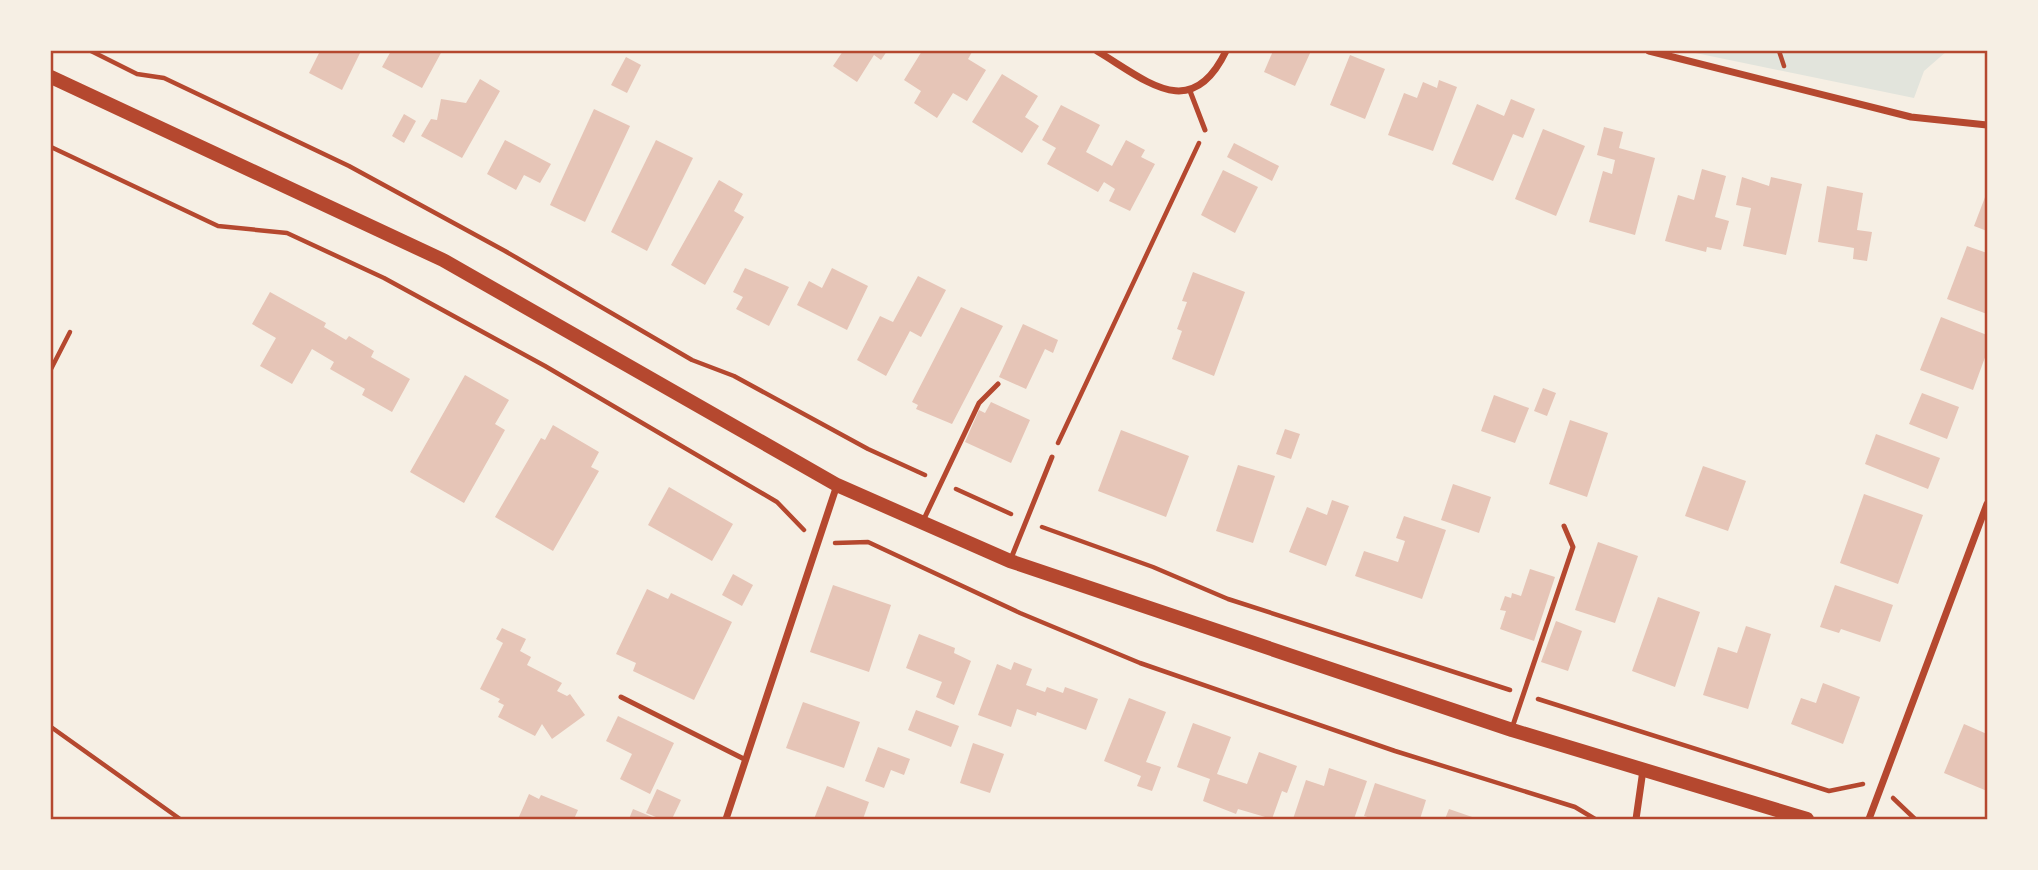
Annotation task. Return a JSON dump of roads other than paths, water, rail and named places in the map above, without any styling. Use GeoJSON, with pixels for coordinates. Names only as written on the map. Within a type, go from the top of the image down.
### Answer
{"type":"FeatureCollection","features":[{"type":"Feature","properties":{"kind":"main road"},"geometry":{"type":"LineString","coordinates":[[51,77],[443,260],[838,485],[1010,561],[1512,730],[1807,819]]}},
{"type":"Feature","properties":{"kind":"street"},"geometry":{"type":"LineString","coordinates":[[1097,51],[1166,91],[1190,91],[1211,77],[1226,51]]}},
{"type":"Feature","properties":{"kind":"street"},"geometry":{"type":"LineString","coordinates":[[1649,51],[1911,117],[1987,125]]}},
{"type":"Feature","properties":{"kind":"street"},"geometry":{"type":"LineString","coordinates":[[726,819],[838,485]]}},
{"type":"Feature","properties":{"kind":"street"},"geometry":{"type":"LineString","coordinates":[[1869,819],[1987,504]]}},
{"type":"Feature","properties":{"kind":"street"},"geometry":{"type":"LineString","coordinates":[[1636,819],[1643,769]]}},
{"type":"Feature","properties":{"kind":"lane"},"geometry":{"type":"LineString","coordinates":[[1190,91],[1205,130]]}},
{"type":"Feature","properties":{"kind":"lane"},"geometry":{"type":"LineString","coordinates":[[923,523],[979,403],[998,384]]}},
{"type":"Feature","properties":{"kind":"lane"},"geometry":{"type":"LineString","coordinates":[[1010,561],[1052,457]]}},
{"type":"Feature","properties":{"kind":"lane"},"geometry":{"type":"LineString","coordinates":[[1512,730],[1573,547],[1564,526]]}},
{"type":"Feature","properties":{"kind":"lane"},"geometry":{"type":"LineString","coordinates":[[621,697],[746,760]]}}]}
